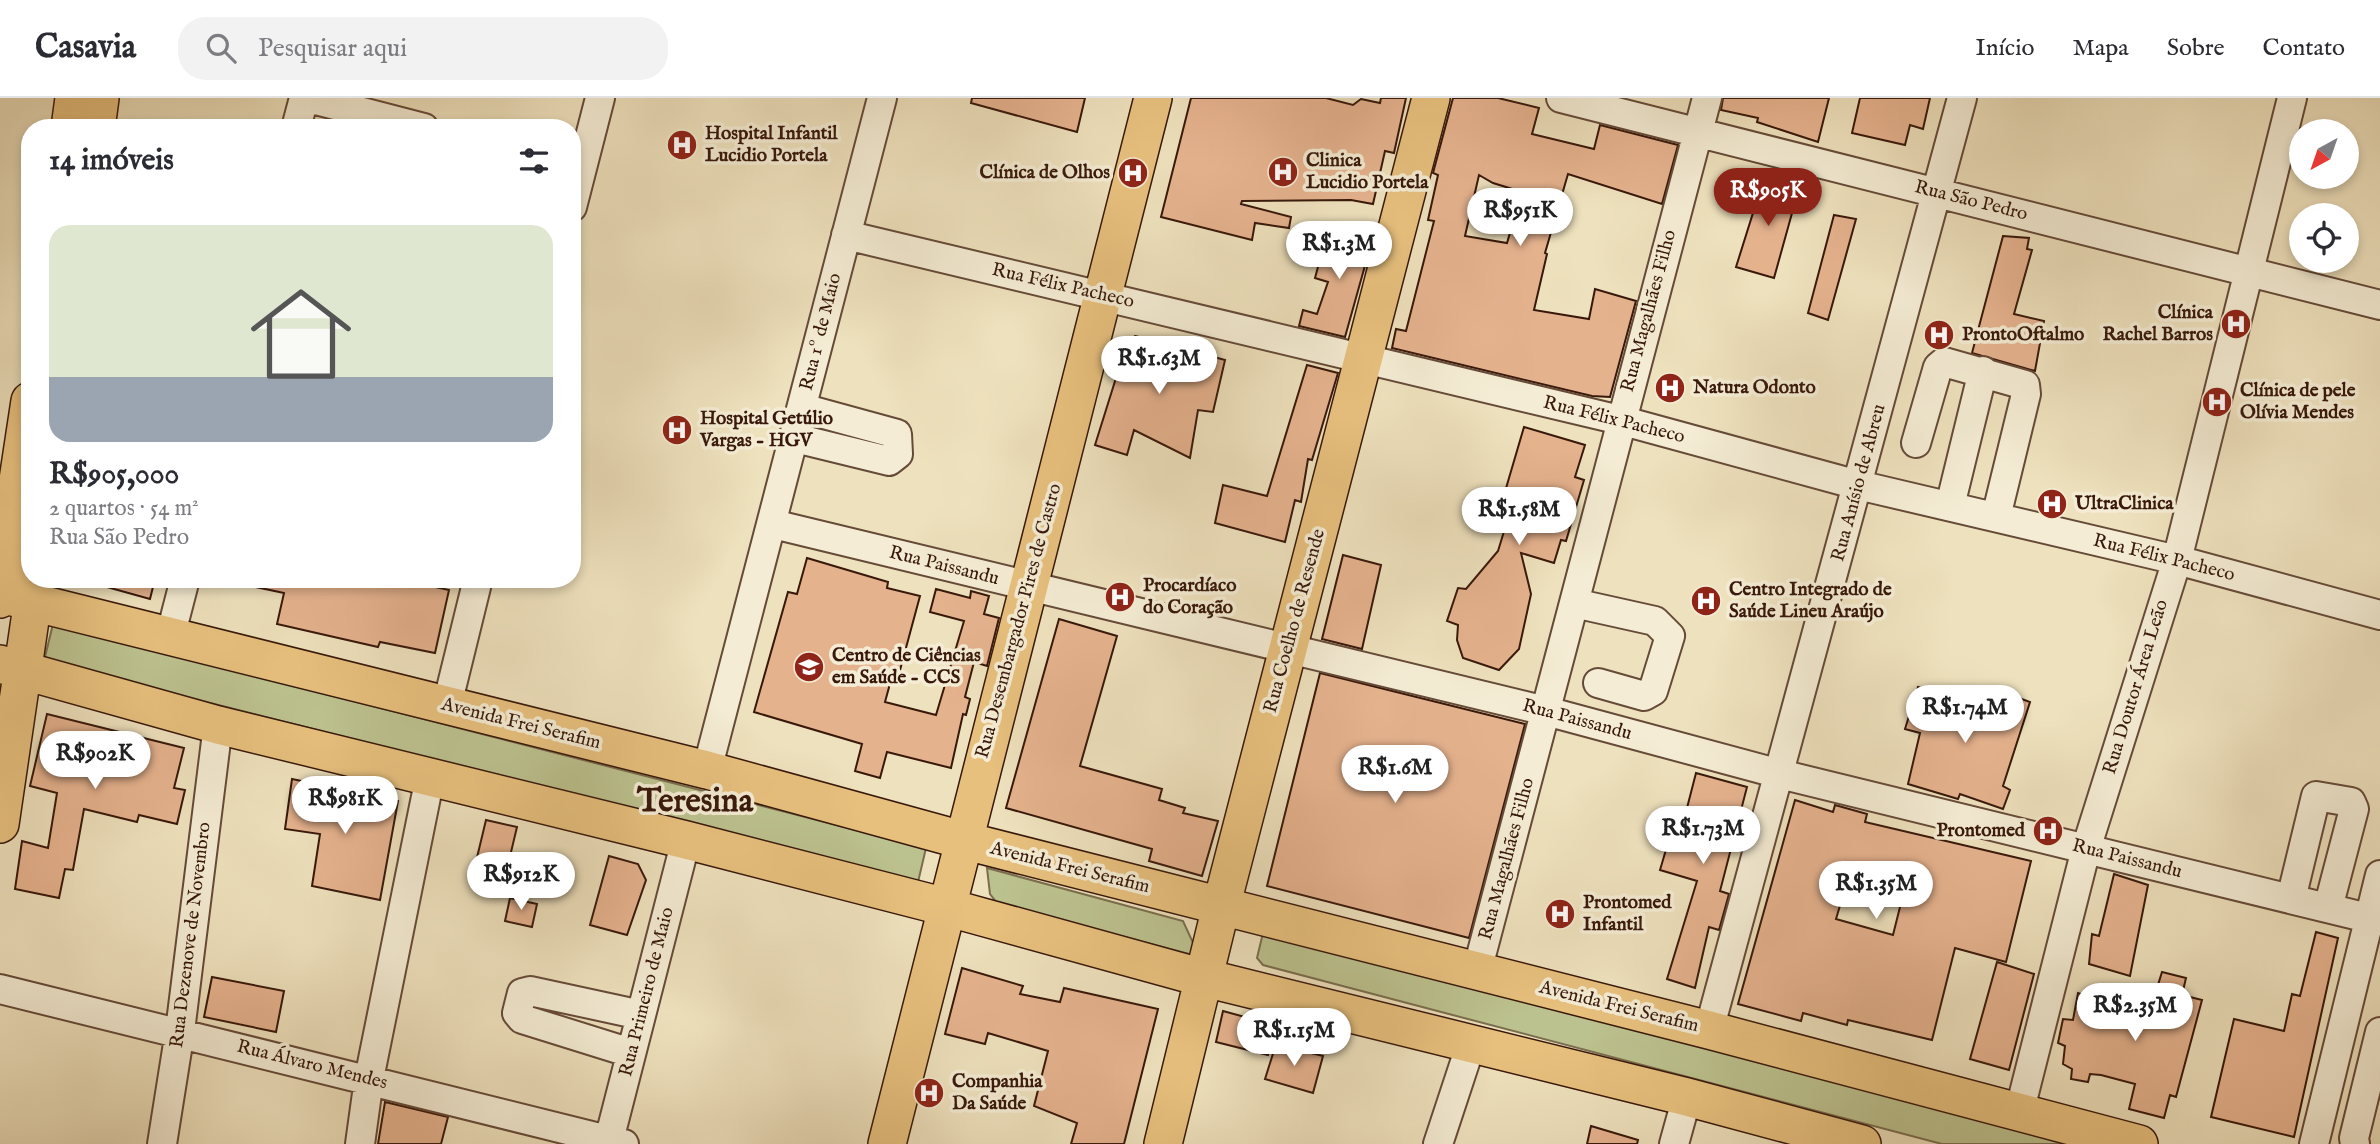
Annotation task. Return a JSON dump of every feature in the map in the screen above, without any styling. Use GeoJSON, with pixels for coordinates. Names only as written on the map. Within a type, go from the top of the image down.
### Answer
{"type":"FeatureCollection","features":[{"type":"Feature","properties":{"kind":"main road"},"geometry":{"type":"LineString","coordinates":[[70,119],[74,98]]}},
{"type":"Feature","properties":{"kind":"main road"},"geometry":{"type":"LineString","coordinates":[[97,119],[100,98]]}},
{"type":"Feature","properties":{"kind":"main road","name":"Rua Desembargador Pires de Castro"},"geometry":{"type":"LineString","coordinates":[[887,1144],[962,840],[1153,98]]}},
{"type":"Feature","properties":{"kind":"main road","name":"Rua Coelho de Resende"},"geometry":{"type":"LineString","coordinates":[[1163,1144],[1221,907],[1431,98]]}},
{"type":"Feature","properties":{"kind":"main road"},"geometry":{"type":"LineString","coordinates":[[0,824],[21,510]]}},
{"type":"Feature","properties":{"kind":"main road","name":"Avenida Frei Serafim"},"geometry":{"type":"LineString","coordinates":[[14,594],[170,637],[707,770],[962,840],[1709,1030],[2139,1144]]}},
{"type":"Feature","properties":{"kind":"main road"},"geometry":{"type":"LineString","coordinates":[[12,667],[218,725],[686,840],[946,907],[1203,978],[1687,1097],[1862,1144]]}},
{"type":"Feature","properties":{"kind":"street"},"geometry":{"type":"LineString","coordinates":[[299,119],[306,98],[412,116]]}},
{"type":"Feature","properties":{"kind":"street"},"geometry":{"type":"LineString","coordinates":[[581,155],[600,98]]}},
{"type":"Feature","properties":{"kind":"street","name":"Rua 1º de Maio"},"geometry":{"type":"LineString","coordinates":[[707,770],[882,98]]}},
{"type":"Feature","properties":{"kind":"street","name":"Rua São Pedro"},"geometry":{"type":"LineString","coordinates":[[1561,98],[2380,305]]}},
{"type":"Feature","properties":{"kind":"street","name":"Rua Magalhães Filho"},"geometry":{"type":"LineString","coordinates":[[1477,971],[1707,98]]}},
{"type":"Feature","properties":{"kind":"street","name":"Rua Anísio de Abreu"},"geometry":{"type":"LineString","coordinates":[[1709,1030],[1962,98]]}},
{"type":"Feature","properties":{"kind":"street","name":"Rua Doutor Área Leão"},"geometry":{"type":"LineString","coordinates":[[2019,1113],[2086,849],[2176,560],[2292,98]]}},
{"type":"Feature","properties":{"kind":"street","name":"Rua Félix Pacheco"},"geometry":{"type":"LineString","coordinates":[[846,235],[1101,294],[1363,361],[1620,420],[1858,485],[2176,560],[2380,615]]}},
{"type":"Feature","properties":{"kind":"street"},"geometry":{"type":"LineString","coordinates":[[1916,443],[1938,367],[1951,362],[2025,385],[2026,394],[1996,517]]}},
{"type":"Feature","properties":{"kind":"street"},"geometry":{"type":"LineString","coordinates":[[1950,506],[1983,371]]}},
{"type":"Feature","properties":{"kind":"street"},"geometry":{"type":"LineString","coordinates":[[794,438],[888,461],[894,460],[898,454],[897,434],[802,408]]}},
{"type":"Feature","properties":{"kind":"street","name":"Rua Paissandu"},"geometry":{"type":"LineString","coordinates":[[773,524],[1546,711],[1780,774],[2374,920]]}},
{"type":"Feature","properties":{"kind":"street"},"geometry":{"type":"LineString","coordinates":[[170,637],[183,588]]}},
{"type":"Feature","properties":{"kind":"street"},"geometry":{"type":"LineString","coordinates":[[447,705],[476,588]]}},
{"type":"Feature","properties":{"kind":"street"},"geometry":{"type":"LineString","coordinates":[[1574,603],[1655,621],[1670,636],[1653,691],[1644,696],[1598,683]]}},
{"type":"Feature","properties":{"kind":"street","name":"Rua Dezenove de Novembro"},"geometry":{"type":"LineString","coordinates":[[162,1144],[180,1031],[218,725]]}},
{"type":"Feature","properties":{"kind":"street"},"geometry":{"type":"LineString","coordinates":[[360,1144],[369,1079],[430,777]]}},
{"type":"Feature","properties":{"kind":"street"},"geometry":{"type":"LineString","coordinates":[[2291,899],[2316,796],[2351,802],[2354,809],[2328,908]]}},
{"type":"Feature","properties":{"kind":"street","name":"Rua Primeiro de Maio"},"geometry":{"type":"LineString","coordinates":[[614,1143],[631,1053],[686,840]]}},
{"type":"Feature","properties":{"kind":"street"},"geometry":{"type":"LineString","coordinates":[[2314,1144],[2374,920],[2380,875]]}},
{"type":"Feature","properties":{"kind":"street","name":"Rua Álvaro Mendes"},"geometry":{"type":"LineString","coordinates":[[0,989],[180,1031],[614,1143]]}},
{"type":"Feature","properties":{"kind":"street"},"geometry":{"type":"LineString","coordinates":[[631,1053],[522,1019],[517,1013],[519,998],[522,993],[530,991],[641,1016]]}},
{"type":"Feature","properties":{"kind":"street"},"geometry":{"type":"LineString","coordinates":[[2355,1144],[2354,1138],[2380,1032]]}},
{"type":"Feature","properties":{"kind":"street"},"geometry":{"type":"LineString","coordinates":[[1438,1144],[1471,1044]]}},
{"type":"Feature","properties":{"kind":"street"},"geometry":{"type":"LineString","coordinates":[[1674,1144],[1687,1097]]}},
{"type":"Feature","properties":{"kind":"green space"},"geometry":{"type":"Polygon","coordinates":[[[53,624],[926,848],[918,882],[44,661],[53,624]]]}},
{"type":"Feature","properties":{"kind":"green space"},"geometry":{"type":"Polygon","coordinates":[[[987,868],[1183,921],[1195,947],[1193,955],[998,904],[990,894],[987,868]]]}},
{"type":"Feature","properties":{"kind":"green space"},"geometry":{"type":"Polygon","coordinates":[[[1263,933],[2101,1144],[1942,1144],[1263,965],[1257,958],[1263,933]]]}},
{"type":"Feature","properties":{"kind":"building"},"geometry":{"type":"Polygon","coordinates":[[[972,98],[1085,98],[1077,132],[971,103],[972,98]]]}},
{"type":"Feature","properties":{"kind":"building"},"geometry":{"type":"Polygon","coordinates":[[[1191,98],[1326,98],[1353,105],[1361,99],[1380,103],[1381,98],[1406,98],[1394,153],[1385,151],[1373,204],[1351,200],[1242,201],[1241,204],[1291,217],[1289,228],[1255,223],[1252,240],[1161,217],[1191,98]]]}},
{"type":"Feature","properties":{"kind":"building"},"geometry":{"type":"Polygon","coordinates":[[[1453,98],[1498,98],[1539,108],[1532,134],[1594,149],[1600,125],[1678,145],[1662,204],[1568,174],[1545,253],[1547,254],[1534,310],[1589,319],[1595,289],[1636,301],[1610,397],[1592,396],[1392,348],[1396,329],[1406,331],[1434,221],[1428,220],[1438,175],[1433,173],[1453,98]],[[1479,175],[1465,236],[1507,243],[1522,192],[1493,183],[1479,175]]]}},
{"type":"Feature","properties":{"kind":"building"},"geometry":{"type":"Polygon","coordinates":[[[1723,98],[1829,98],[1818,142],[1757,122],[1758,118],[1721,110],[1723,98]]]}},
{"type":"Feature","properties":{"kind":"building"},"geometry":{"type":"Polygon","coordinates":[[[1860,98],[1930,98],[1923,129],[1910,125],[1905,145],[1852,133],[1860,98]]]}},
{"type":"Feature","properties":{"kind":"building"},"geometry":{"type":"Polygon","coordinates":[[[1764,178],[1799,188],[1774,278],[1736,267],[1764,178]]]}},
{"type":"Feature","properties":{"kind":"building"},"geometry":{"type":"Polygon","coordinates":[[[1834,215],[1856,219],[1828,320],[1808,313],[1834,215]]]}},
{"type":"Feature","properties":{"kind":"building"},"geometry":{"type":"Polygon","coordinates":[[[1329,226],[1373,237],[1345,337],[1299,326],[1303,310],[1317,314],[1328,282],[1315,278],[1329,226]]]}},
{"type":"Feature","properties":{"kind":"building"},"geometry":{"type":"Polygon","coordinates":[[[2003,236],[2029,238],[2027,249],[2032,250],[2014,314],[2044,321],[2035,371],[1972,353],[2003,236]]]}},
{"type":"Feature","properties":{"kind":"building"},"geometry":{"type":"Polygon","coordinates":[[[1135,336],[1225,360],[1213,412],[1198,410],[1190,458],[1134,430],[1127,455],[1095,445],[1126,346],[1135,336]]]}},
{"type":"Feature","properties":{"kind":"building"},"geometry":{"type":"Polygon","coordinates":[[[1307,365],[1338,373],[1312,460],[1308,459],[1301,502],[1295,500],[1285,542],[1215,523],[1223,485],[1267,496],[1307,365]]]}},
{"type":"Feature","properties":{"kind":"building"},"geometry":{"type":"Polygon","coordinates":[[[1524,427],[1585,445],[1575,477],[1584,480],[1566,541],[1561,540],[1554,563],[1521,553],[1531,594],[1519,649],[1499,670],[1463,658],[1457,640],[1458,625],[1447,621],[1458,588],[1466,589],[1498,551],[1509,515],[1499,512],[1524,427]]]}},
{"type":"Feature","properties":{"kind":"building"},"geometry":{"type":"Polygon","coordinates":[[[1343,555],[1381,565],[1362,649],[1322,639],[1343,555]]]}},
{"type":"Feature","properties":{"kind":"building"},"geometry":{"type":"Polygon","coordinates":[[[807,558],[888,582],[887,588],[920,596],[900,670],[894,669],[885,702],[936,715],[964,621],[930,612],[936,589],[970,598],[971,591],[989,596],[984,614],[999,618],[987,666],[974,662],[965,697],[970,699],[966,715],[963,714],[951,768],[887,752],[880,778],[855,771],[862,744],[754,712],[788,592],[797,594],[807,558]]]}},
{"type":"Feature","properties":{"kind":"building"},"geometry":{"type":"Polygon","coordinates":[[[110,588],[153,588],[150,599],[110,588]]]}},
{"type":"Feature","properties":{"kind":"building"},"geometry":{"type":"Polygon","coordinates":[[[260,588],[449,590],[435,653],[380,642],[378,647],[277,624],[284,593],[260,588]]]}},
{"type":"Feature","properties":{"kind":"building"},"geometry":{"type":"Polygon","coordinates":[[[1059,619],[1117,636],[1080,766],[1162,789],[1159,800],[1185,808],[1183,813],[1218,821],[1202,876],[1149,861],[1152,849],[1006,808],[1059,619]]]}},
{"type":"Feature","properties":{"kind":"building"},"geometry":{"type":"Polygon","coordinates":[[[1320,673],[1525,724],[1469,938],[1267,886],[1320,673]]]}},
{"type":"Feature","properties":{"kind":"building"},"geometry":{"type":"Polygon","coordinates":[[[1918,687],[1991,710],[1998,690],[2030,702],[2003,786],[2010,790],[2003,809],[1960,794],[1958,799],[1908,784],[1920,733],[1905,729],[1918,687]]]}},
{"type":"Feature","properties":{"kind":"building"},"geometry":{"type":"Polygon","coordinates":[[[47,714],[184,748],[174,788],[185,790],[177,824],[139,815],[137,822],[84,809],[73,870],[65,869],[59,898],[15,889],[22,841],[48,848],[57,793],[30,786],[47,714]]]}},
{"type":"Feature","properties":{"kind":"building"},"geometry":{"type":"Polygon","coordinates":[[[1696,773],[1747,787],[1720,891],[1729,894],[1719,930],[1709,927],[1695,988],[1667,979],[1697,881],[1660,870],[1670,836],[1679,839],[1696,773]]]}},
{"type":"Feature","properties":{"kind":"building"},"geometry":{"type":"Polygon","coordinates":[[[292,779],[398,801],[380,900],[312,886],[320,834],[285,829],[292,779]]]}},
{"type":"Feature","properties":{"kind":"building"},"geometry":{"type":"Polygon","coordinates":[[[1795,800],[1833,812],[1835,805],[1867,814],[1865,822],[2031,861],[2006,962],[1955,948],[1932,1040],[1848,1020],[1847,1025],[1803,1013],[1801,1021],[1738,1004],[1795,800]],[[1850,872],[1836,919],[1893,935],[1905,887],[1850,872]]]}},
{"type":"Feature","properties":{"kind":"building"},"geometry":{"type":"Polygon","coordinates":[[[486,820],[517,827],[502,890],[486,886],[489,873],[474,870],[486,820]]]}},
{"type":"Feature","properties":{"kind":"building"},"geometry":{"type":"Polygon","coordinates":[[[609,856],[638,864],[646,880],[627,935],[590,925],[609,856]]]}},
{"type":"Feature","properties":{"kind":"building"},"geometry":{"type":"Polygon","coordinates":[[[2114,874],[2148,885],[2130,976],[2089,964],[2092,934],[2099,936],[2114,874]]]}},
{"type":"Feature","properties":{"kind":"building"},"geometry":{"type":"Polygon","coordinates":[[[510,898],[537,904],[532,927],[505,921],[510,898]]]}},
{"type":"Feature","properties":{"kind":"building"},"geometry":{"type":"Polygon","coordinates":[[[2316,932],[2338,938],[2294,1137],[2211,1117],[2234,1019],[2284,1031],[2292,994],[2300,996],[2316,932]]]}},
{"type":"Feature","properties":{"kind":"building"},"geometry":{"type":"Polygon","coordinates":[[[1997,962],[2034,974],[2009,1070],[1970,1059],[1997,962]]]}},
{"type":"Feature","properties":{"kind":"building"},"geometry":{"type":"Polygon","coordinates":[[[962,968],[1023,986],[1020,994],[1060,1002],[1064,988],[1158,1009],[1124,1144],[1071,1144],[1077,1123],[1034,1106],[1048,1051],[988,1033],[985,1044],[945,1034],[962,968]]]}},
{"type":"Feature","properties":{"kind":"building"},"geometry":{"type":"Polygon","coordinates":[[[2162,972],[2186,978],[2182,995],[2202,1000],[2176,1097],[2170,1095],[2164,1118],[2129,1109],[2135,1084],[2090,1074],[2088,1082],[2071,1079],[2072,1069],[2063,1064],[2065,1046],[2058,1043],[2063,1019],[2073,1020],[2078,993],[2142,1013],[2149,986],[2157,988],[2162,972]]]}},
{"type":"Feature","properties":{"kind":"building"},"geometry":{"type":"Polygon","coordinates":[[[212,977],[284,991],[276,1032],[204,1017],[212,977]]]}},
{"type":"Feature","properties":{"kind":"building"},"geometry":{"type":"Polygon","coordinates":[[[1223,1011],[1274,1025],[1268,1055],[1216,1042],[1223,1011]]]}},
{"type":"Feature","properties":{"kind":"building"},"geometry":{"type":"Polygon","coordinates":[[[1276,1044],[1323,1056],[1313,1093],[1265,1079],[1276,1044]]]}},
{"type":"Feature","properties":{"kind":"building"},"geometry":{"type":"Polygon","coordinates":[[[385,1102],[448,1117],[441,1144],[378,1144],[385,1102]]]}},
{"type":"Feature","properties":{"kind":"building"},"geometry":{"type":"Polygon","coordinates":[[[1591,1126],[1638,1140],[1637,1144],[1587,1144],[1591,1126]]]}},
{"type":"Feature","properties":{"kind":"place","name":"Hospital Infantil Lucidio Portela"},"geometry":{"type":"Point","coordinates":[682,145]}},
{"type":"Feature","properties":{"kind":"place","name":"Clinica Lucidio Portela"},"geometry":{"type":"Point","coordinates":[1283,172]}},
{"type":"Feature","properties":{"kind":"place","name":"Clínica de Olhos"},"geometry":{"type":"Point","coordinates":[1133,173]}},
{"type":"Feature","properties":{"kind":"place","name":"Clínica Rachel Barros"},"geometry":{"type":"Point","coordinates":[2236,324]}},
{"type":"Feature","properties":{"kind":"place","name":"ProntoOftalmo"},"geometry":{"type":"Point","coordinates":[1939,335]}},
{"type":"Feature","properties":{"kind":"place","name":"Natura Odonto"},"geometry":{"type":"Point","coordinates":[1670,388]}},
{"type":"Feature","properties":{"kind":"place","name":"Clínica de pele Olívia Mendes"},"geometry":{"type":"Point","coordinates":[2217,402]}},
{"type":"Feature","properties":{"kind":"place","name":"Hospital Getúlio Vargas - HGV"},"geometry":{"type":"Point","coordinates":[677,430]}},
{"type":"Feature","properties":{"kind":"place","name":"UltraClinica"},"geometry":{"type":"Point","coordinates":[2052,504]}},
{"type":"Feature","properties":{"kind":"place","name":"Procardíaco do Coração"},"geometry":{"type":"Point","coordinates":[1120,597]}},
{"type":"Feature","properties":{"kind":"place","name":"Centro Integrado de Saúde Lineu Araújo"},"geometry":{"type":"Point","coordinates":[1706,601]}},
{"type":"Feature","properties":{"kind":"place","name":"Centro de Ciências em Saúde - CCS"},"geometry":{"type":"Point","coordinates":[809,667]}},
{"type":"Feature","properties":{"kind":"place","name":"Prontomed"},"geometry":{"type":"Point","coordinates":[2048,831]}},
{"type":"Feature","properties":{"kind":"place","name":"Prontomed Infantil"},"geometry":{"type":"Point","coordinates":[1560,914]}},
{"type":"Feature","properties":{"kind":"place","name":"Companhia Da Saúde"},"geometry":{"type":"Point","coordinates":[929,1093]}},
{"type":"Feature","properties":{"kind":"district","name":"Teresina"},"geometry":{"type":"Point","coordinates":[695,802]}}]}
